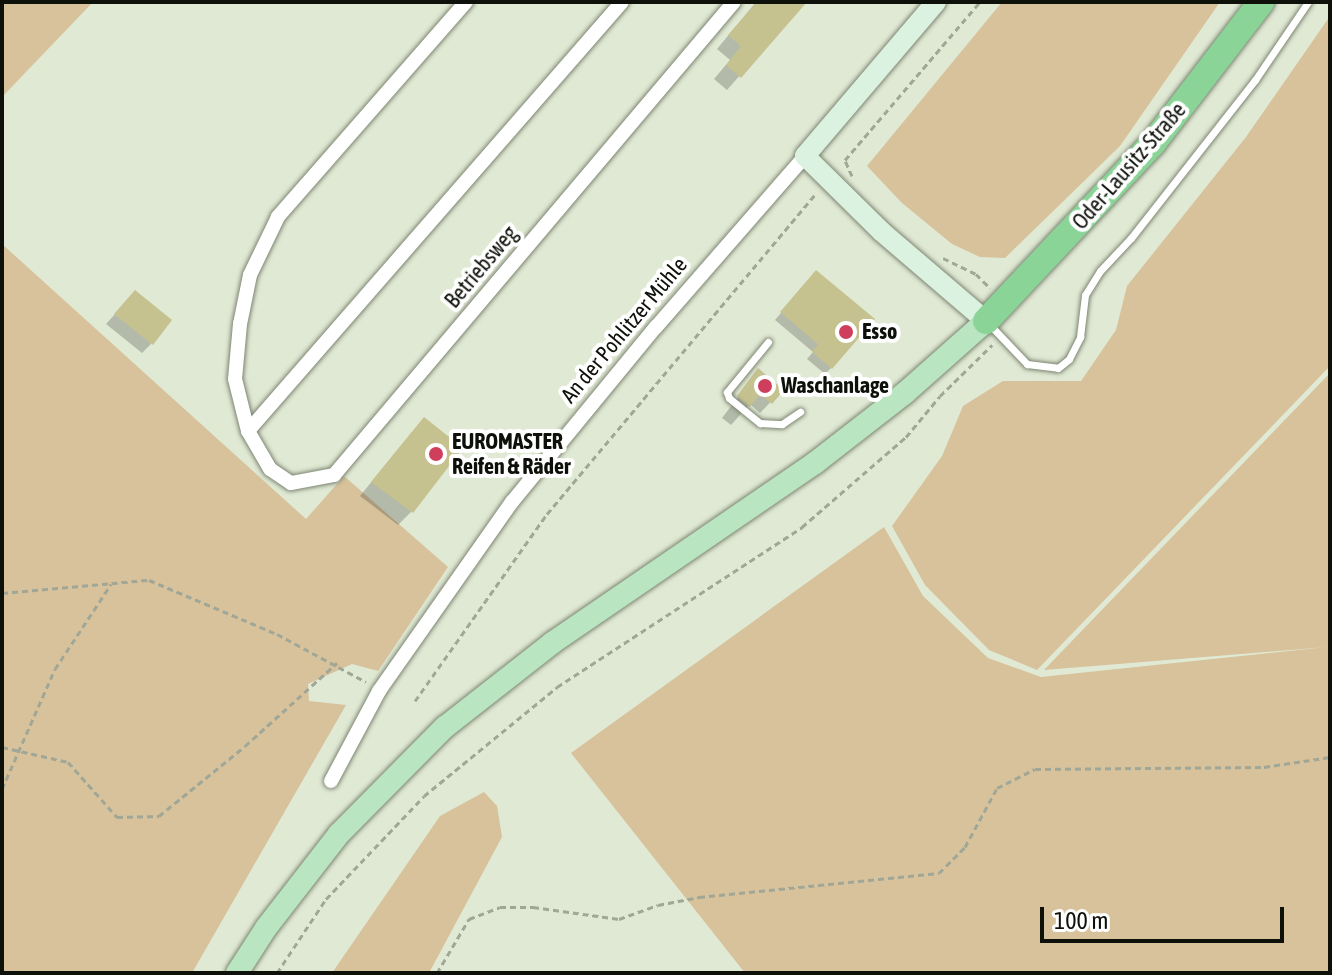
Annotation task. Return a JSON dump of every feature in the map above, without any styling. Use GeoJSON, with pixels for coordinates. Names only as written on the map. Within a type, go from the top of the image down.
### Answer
{"type":"FeatureCollection","features":[{"type":"Feature","properties":{"kind":"highway","name":"Oder-Lausitz-Straße"},"geometry":{"type":"LineString","coordinates":[[997,320],[1153,143],[1261,2]]}},
{"type":"Feature","properties":{"kind":"main road","name":"An der Pohlitzer Mühle"},"geometry":{"type":"LineString","coordinates":[[805,156],[936,2]]}},
{"type":"Feature","properties":{"kind":"main road"},"geometry":{"type":"LineString","coordinates":[[237,973],[266,928],[339,834],[445,727],[552,643],[815,463],[997,320],[882,232],[805,156]]}},
{"type":"Feature","properties":{"kind":"street","name":"Betriebsweg"},"geometry":{"type":"LineString","coordinates":[[466,2],[278,217],[250,275],[240,324],[235,379],[248,431],[270,469],[291,483],[334,475],[734,2]]}},
{"type":"Feature","properties":{"kind":"street"},"geometry":{"type":"LineString","coordinates":[[248,431],[622,2]]}},
{"type":"Feature","properties":{"kind":"street","name":"An der Pohlitzer Mühle"},"geometry":{"type":"LineString","coordinates":[[331,781],[379,691],[512,502],[656,327],[805,156]]}},
{"type":"Feature","properties":{"kind":"lane"},"geometry":{"type":"LineString","coordinates":[[997,320],[1027,364],[1058,368],[1069,359],[1080,337],[1085,295],[1100,271],[1131,238],[1255,80],[1308,2]]}},
{"type":"Feature","properties":{"kind":"lane"},"geometry":{"type":"LineString","coordinates":[[768,342],[727,392],[729,398],[760,423],[782,424],[800,412]]}},
{"type":"Feature","properties":{"kind":"path"},"geometry":{"type":"LineString","coordinates":[[415,701],[547,514],[980,2]]}},
{"type":"Feature","properties":{"kind":"path"},"geometry":{"type":"LineString","coordinates":[[845,160],[857,185]]}},
{"type":"Feature","properties":{"kind":"path"},"geometry":{"type":"LineString","coordinates":[[277,973],[326,899],[424,796],[557,687],[802,527],[906,437],[997,320],[976,274],[935,252]]}},
{"type":"Feature","properties":{"kind":"path"},"geometry":{"type":"LineString","coordinates":[[2,593],[149,580],[337,663],[379,691]]}},
{"type":"Feature","properties":{"kind":"path"},"geometry":{"type":"LineString","coordinates":[[2,789],[21,752],[55,669],[111,584]]}},
{"type":"Feature","properties":{"kind":"path"},"geometry":{"type":"LineString","coordinates":[[2,747],[68,762],[117,817],[159,816],[245,746],[337,663]]}},
{"type":"Feature","properties":{"kind":"path"},"geometry":{"type":"LineString","coordinates":[[437,973],[469,919],[500,907],[533,907],[619,919],[658,905],[699,897],[939,873],[965,847],[997,788],[1035,769],[1264,767],[1330,757]]}},
{"type":"Feature","properties":{"kind":"shaded area"},"geometry":{"type":"Polygon","coordinates":[[[2,2],[93,2],[2,97],[2,2]]]}},
{"type":"Feature","properties":{"kind":"shaded area"},"geometry":{"type":"Polygon","coordinates":[[[1002,2],[1220,2],[1120,146],[1005,258],[980,257],[952,244],[902,203],[867,166],[1002,2]]]}},
{"type":"Feature","properties":{"kind":"shaded area"},"geometry":{"type":"Polygon","coordinates":[[[1330,16],[1330,366],[1037,670],[989,650],[925,585],[892,526],[942,456],[963,406],[1003,381],[1081,381],[1116,330],[1127,286],[1246,137],[1330,16]]]}},
{"type":"Feature","properties":{"kind":"shaded area"},"geometry":{"type":"Polygon","coordinates":[[[2,244],[306,519],[344,476],[448,567],[378,671],[352,664],[308,684],[309,701],[346,705],[192,973],[2,973],[2,244]]]}},
{"type":"Feature","properties":{"kind":"shaded area"},"geometry":{"type":"Polygon","coordinates":[[[1330,373],[1330,973],[745,973],[571,753],[884,527],[923,596],[988,658],[1041,677],[1327,647],[1044,670],[1330,373]]]}},
{"type":"Feature","properties":{"kind":"shaded area"},"geometry":{"type":"Polygon","coordinates":[[[484,792],[497,806],[502,837],[429,973],[332,973],[440,816],[484,792]]]}},
{"type":"Feature","properties":{"kind":"building"},"geometry":{"type":"Polygon","coordinates":[[[757,2],[807,2],[741,78],[726,65],[741,46],[728,35],[757,2]]]}},
{"type":"Feature","properties":{"kind":"building"},"geometry":{"type":"Polygon","coordinates":[[[816,270],[875,319],[832,369],[812,352],[818,344],[780,312],[816,270]]]}},
{"type":"Feature","properties":{"kind":"building"},"geometry":{"type":"Polygon","coordinates":[[[135,290],[172,320],[153,345],[114,314],[135,290]]]}},
{"type":"Feature","properties":{"kind":"building","name":"Waschanlage"},"geometry":{"type":"Polygon","coordinates":[[[758,368],[784,390],[772,404],[760,394],[750,407],[737,396],[758,368]]]}},
{"type":"Feature","properties":{"kind":"building"},"geometry":{"type":"Polygon","coordinates":[[[424,417],[463,448],[413,513],[371,482],[424,417]]]}},
{"type":"Feature","properties":{"kind":"place","name":"Esso"},"geometry":{"type":"Point","coordinates":[846,332]}},
{"type":"Feature","properties":{"kind":"place","name":"Waschanlage"},"geometry":{"type":"Point","coordinates":[765,386]}},
{"type":"Feature","properties":{"kind":"place","name":"EUROMASTER Reifen & Räder"},"geometry":{"type":"Point","coordinates":[436,454]}}]}
